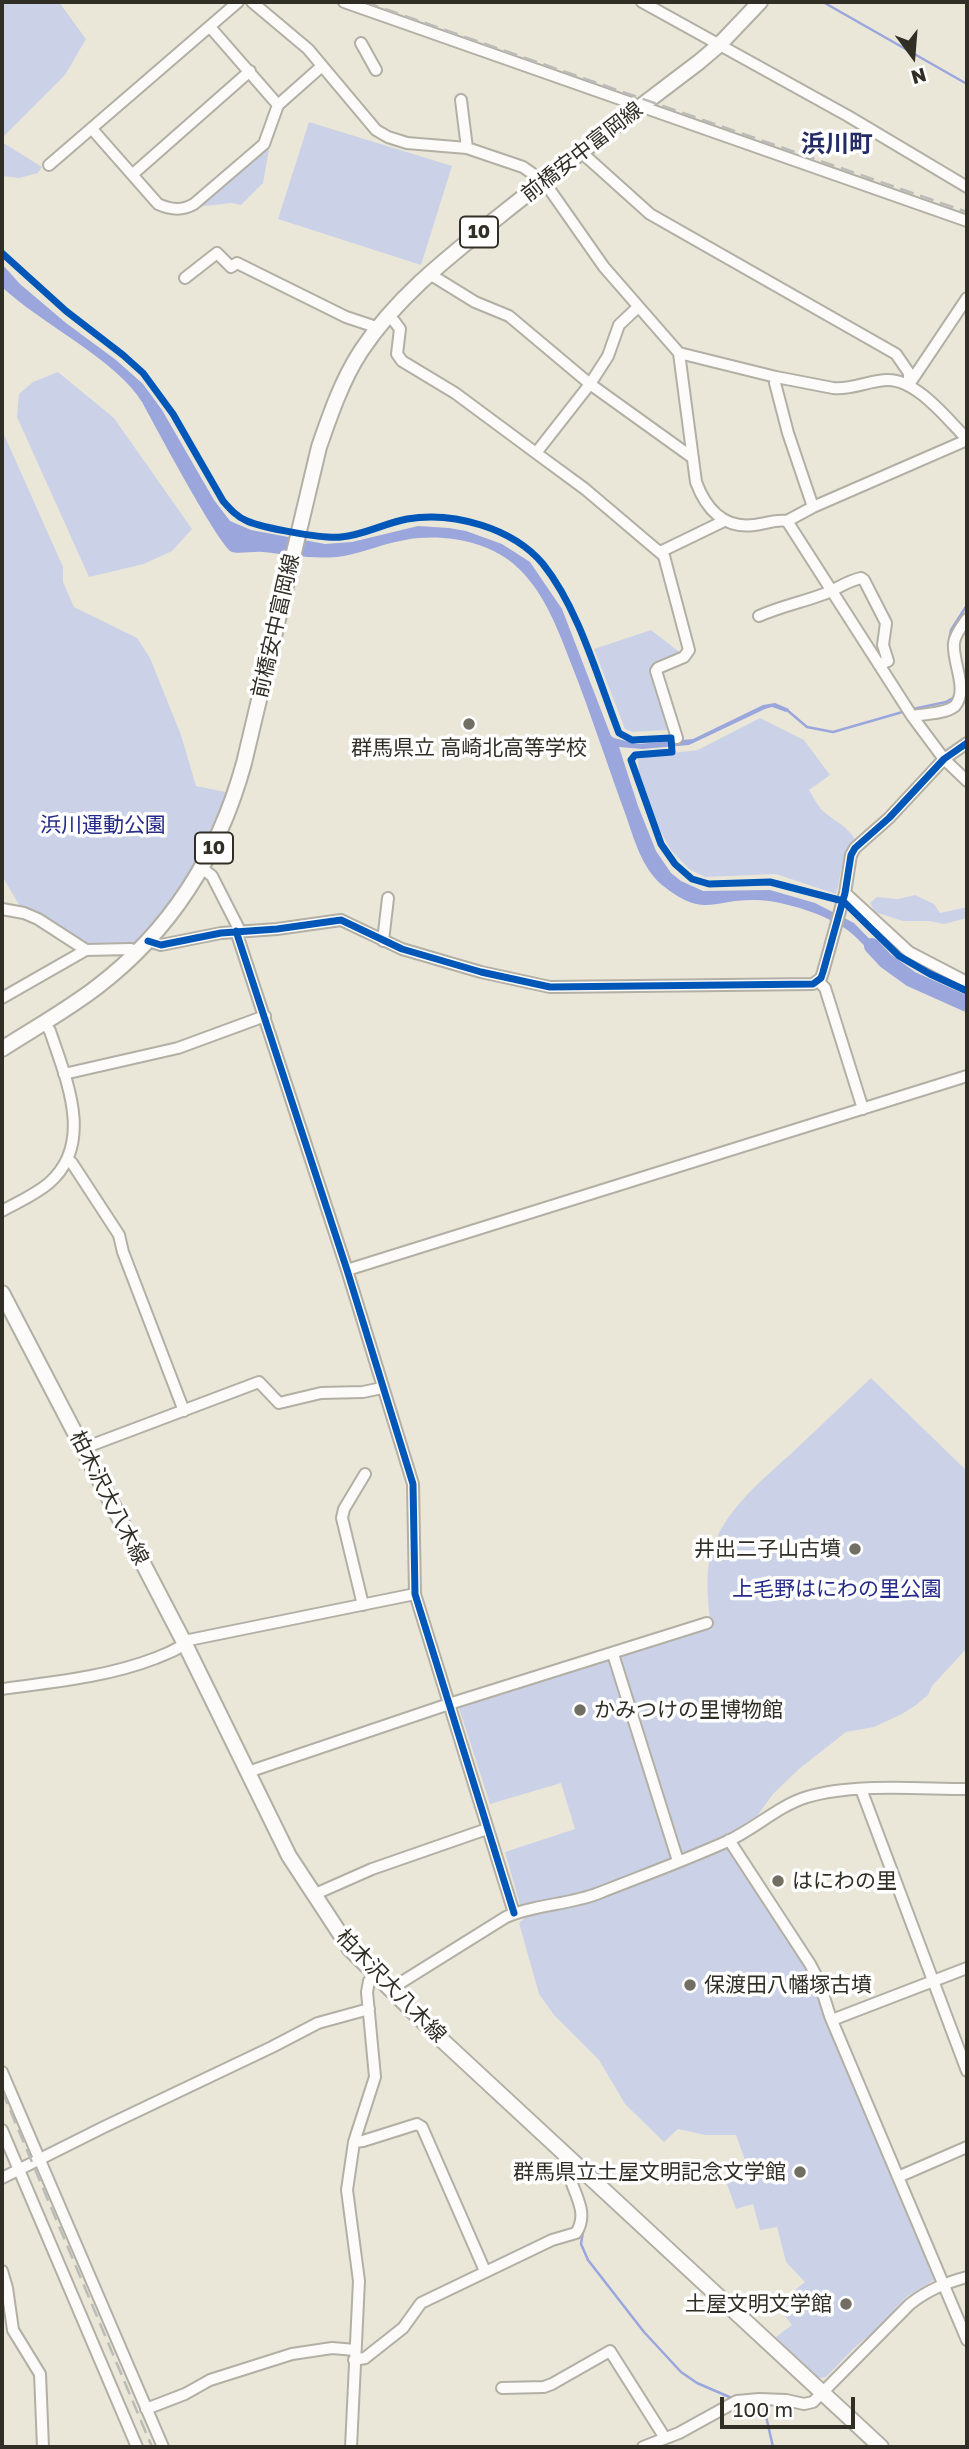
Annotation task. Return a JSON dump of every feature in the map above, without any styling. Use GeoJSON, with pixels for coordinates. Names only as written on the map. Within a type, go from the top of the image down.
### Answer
{"type":"FeatureCollection","features":[{"type":"Feature","properties":{"kind":"main road","name":"前橋安中富岡線"},"geometry":{"type":"LineString","coordinates":[[2,1049],[94,990],[143,946],[181,901],[214,848],[238,785],[311,475],[329,418],[362,350],[428,273],[719,45],[760,2]]}},
{"type":"Feature","properties":{"kind":"main road","name":"柏木沢大八木線"},"geometry":{"type":"LineString","coordinates":[[2,1293],[185,1644],[294,1866],[350,1949],[390,1990],[880,2447]]}},
{"type":"Feature","properties":{"kind":"street"},"geometry":{"type":"LineString","coordinates":[[49,164],[238,2]]}},
{"type":"Feature","properties":{"kind":"street"},"geometry":{"type":"LineString","coordinates":[[252,2],[308,49],[366,120],[388,137],[407,143],[467,148],[523,167],[550,190],[604,267],[679,353],[699,491],[724,521],[737,526],[787,521],[967,440],[909,385],[887,380],[841,389],[776,377],[679,353]]}},
{"type":"Feature","properties":{"kind":"street"},"geometry":{"type":"LineString","coordinates":[[344,2],[967,221]]}},
{"type":"Feature","properties":{"kind":"street"},"geometry":{"type":"LineString","coordinates":[[642,2],[848,116],[967,187]]}},
{"type":"Feature","properties":{"kind":"street"},"geometry":{"type":"LineString","coordinates":[[210,27],[278,106]]}},
{"type":"Feature","properties":{"kind":"street"},"geometry":{"type":"LineString","coordinates":[[361,43],[376,70]]}},
{"type":"Feature","properties":{"kind":"street"},"geometry":{"type":"LineString","coordinates":[[92,129],[158,204],[173,209],[190,206],[264,144],[278,106],[322,66]]}},
{"type":"Feature","properties":{"kind":"street"},"geometry":{"type":"LineString","coordinates":[[133,174],[250,71]]}},
{"type":"Feature","properties":{"kind":"street"},"geometry":{"type":"LineString","coordinates":[[461,100],[467,148]]}},
{"type":"Feature","properties":{"kind":"street"},"geometry":{"type":"LineString","coordinates":[[581,152],[650,214],[896,355],[909,373],[909,385]]}},
{"type":"Feature","properties":{"kind":"street"},"geometry":{"type":"LineString","coordinates":[[185,278],[217,253],[231,267],[237,263],[346,317],[372,324],[394,321],[400,329],[397,354],[402,361],[455,393],[585,489],[660,552],[666,560],[688,650],[684,657],[657,668],[656,671],[673,739]]}},
{"type":"Feature","properties":{"kind":"street"},"geometry":{"type":"LineString","coordinates":[[428,273],[475,302],[509,316],[590,384],[693,458]]}},
{"type":"Feature","properties":{"kind":"street"},"geometry":{"type":"LineString","coordinates":[[909,385],[967,300]]}},
{"type":"Feature","properties":{"kind":"street"},"geometry":{"type":"LineString","coordinates":[[536,453],[590,384],[608,356],[619,325],[638,307]]}},
{"type":"Feature","properties":{"kind":"street"},"geometry":{"type":"LineString","coordinates":[[776,377],[775,383],[788,433],[813,507]]}},
{"type":"Feature","properties":{"kind":"street"},"geometry":{"type":"LineString","coordinates":[[660,552],[724,521]]}},
{"type":"Feature","properties":{"kind":"street"},"geometry":{"type":"LineString","coordinates":[[787,521],[909,712],[944,759],[967,781]]}},
{"type":"Feature","properties":{"kind":"street"},"geometry":{"type":"LineString","coordinates":[[759,616],[861,578],[886,623],[883,645],[888,661],[880,664]]}},
{"type":"Feature","properties":{"kind":"street"},"geometry":{"type":"LineString","coordinates":[[909,712],[949,709],[961,700],[965,684],[954,643],[958,630],[967,619]]}},
{"type":"Feature","properties":{"kind":"street"},"geometry":{"type":"LineString","coordinates":[[2,998],[86,950],[131,949],[238,931],[277,929],[341,920],[402,949],[481,972],[550,987],[807,984],[818,981],[823,972],[845,893],[848,861],[855,848],[888,818],[944,759],[967,743]]}},
{"type":"Feature","properties":{"kind":"street"},"geometry":{"type":"LineString","coordinates":[[202,868],[212,877],[238,931],[413,1483],[415,1594],[514,1913]]}},
{"type":"Feature","properties":{"kind":"street"},"geometry":{"type":"LineString","coordinates":[[845,893],[909,952],[967,982]]}},
{"type":"Feature","properties":{"kind":"street"},"geometry":{"type":"LineString","coordinates":[[383,941],[388,898]]}},
{"type":"Feature","properties":{"kind":"street"},"geometry":{"type":"LineString","coordinates":[[2,909],[38,919],[86,950]]}},
{"type":"Feature","properties":{"kind":"street"},"geometry":{"type":"LineString","coordinates":[[818,981],[825,988],[863,1109]]}},
{"type":"Feature","properties":{"kind":"street"},"geometry":{"type":"LineString","coordinates":[[64,1074],[191,1044],[265,1016]]}},
{"type":"Feature","properties":{"kind":"street"},"geometry":{"type":"LineString","coordinates":[[2,1211],[46,1186],[67,1159],[71,1143],[74,1112],[50,1031],[44,1022]]}},
{"type":"Feature","properties":{"kind":"street"},"geometry":{"type":"LineString","coordinates":[[347,1270],[967,1076]]}},
{"type":"Feature","properties":{"kind":"street"},"geometry":{"type":"LineString","coordinates":[[67,1159],[119,1234],[127,1265],[184,1411]]}},
{"type":"Feature","properties":{"kind":"street"},"geometry":{"type":"LineString","coordinates":[[84,1448],[259,1382],[279,1403],[321,1393],[363,1392],[382,1388]]}},
{"type":"Feature","properties":{"kind":"street"},"geometry":{"type":"LineString","coordinates":[[363,1605],[342,1518],[344,1509],[365,1474]]}},
{"type":"Feature","properties":{"kind":"street"},"geometry":{"type":"LineString","coordinates":[[2,1689],[107,1674],[131,1668],[190,1640],[415,1594]]}},
{"type":"Feature","properties":{"kind":"street"},"geometry":{"type":"LineString","coordinates":[[248,1772],[449,1704],[707,1623]]}},
{"type":"Feature","properties":{"kind":"street"},"geometry":{"type":"LineString","coordinates":[[613,1654],[678,1861]]}},
{"type":"Feature","properties":{"kind":"street"},"geometry":{"type":"LineString","coordinates":[[861,1789],[967,2071]]}},
{"type":"Feature","properties":{"kind":"street"},"geometry":{"type":"LineString","coordinates":[[390,1990],[514,1913],[585,1899],[729,1840],[798,1800],[821,1793],[861,1789],[967,1790]]}},
{"type":"Feature","properties":{"kind":"street"},"geometry":{"type":"LineString","coordinates":[[313,1895],[372,1868],[487,1829]]}},
{"type":"Feature","properties":{"kind":"street"},"geometry":{"type":"LineString","coordinates":[[729,1840],[819,1981],[832,2020],[967,2340]]}},
{"type":"Feature","properties":{"kind":"street"},"geometry":{"type":"LineString","coordinates":[[832,2020],[967,1968]]}},
{"type":"Feature","properties":{"kind":"street"},"geometry":{"type":"LineString","coordinates":[[351,2447],[359,2281],[347,2190],[354,2142],[375,2077],[368,1987],[369,1981],[376,1975]]}},
{"type":"Feature","properties":{"kind":"street"},"geometry":{"type":"LineString","coordinates":[[2,2178],[318,2023],[369,2009]]}},
{"type":"Feature","properties":{"kind":"street"},"geometry":{"type":"LineString","coordinates":[[2,2072],[163,2447]]}},
{"type":"Feature","properties":{"kind":"street"},"geometry":{"type":"LineString","coordinates":[[354,2142],[417,2124],[422,2127],[485,2270]]}},
{"type":"Feature","properties":{"kind":"street"},"geometry":{"type":"LineString","coordinates":[[2,2130],[137,2447]]}},
{"type":"Feature","properties":{"kind":"street"},"geometry":{"type":"LineString","coordinates":[[898,2177],[967,2147]]}},
{"type":"Feature","properties":{"kind":"street"},"geometry":{"type":"LineString","coordinates":[[146,2409],[185,2394],[210,2380],[292,2354],[332,2348],[365,2358],[403,2328],[421,2303],[485,2270],[552,2240],[576,2233],[582,2214],[569,2170],[572,2160]]}},
{"type":"Feature","properties":{"kind":"street"},"geometry":{"type":"LineString","coordinates":[[2,2272],[13,2330],[40,2374],[43,2447]]}},
{"type":"Feature","properties":{"kind":"street"},"geometry":{"type":"LineString","coordinates":[[643,2447],[679,2433],[732,2403],[745,2399],[786,2400],[808,2404],[813,2402],[910,2304],[924,2293],[945,2283],[967,2277]]}},
{"type":"Feature","properties":{"kind":"street"},"geometry":{"type":"LineString","coordinates":[[502,2388],[544,2387],[610,2351],[665,2438]]}},
{"type":"Feature","properties":{"kind":"green space"},"geometry":{"type":"Polygon","coordinates":[[[2,2],[59,2],[86,39],[65,75],[2,138],[2,2]]]}},
{"type":"Feature","properties":{"kind":"green space"},"geometry":{"type":"Polygon","coordinates":[[[309,122],[452,166],[421,265],[278,219],[309,122]]]}},
{"type":"Feature","properties":{"kind":"green space"},"geometry":{"type":"Polygon","coordinates":[[[2,142],[42,167],[38,173],[19,178],[2,176],[2,142]]]}},
{"type":"Feature","properties":{"kind":"green space"},"geometry":{"type":"Polygon","coordinates":[[[270,144],[263,183],[241,205],[232,203],[195,207],[270,144]]]}},
{"type":"Feature","properties":{"kind":"green space"},"geometry":{"type":"Polygon","coordinates":[[[58,372],[114,418],[192,529],[172,551],[144,564],[89,577],[17,417],[19,394],[33,382],[58,372]]]}},
{"type":"Feature","properties":{"kind":"green space","name":"浜川運動公園"},"geometry":{"type":"Polygon","coordinates":[[[2,430],[63,567],[63,582],[74,607],[137,638],[150,658],[181,735],[196,786],[231,793],[215,833],[192,872],[138,944],[132,947],[89,946],[21,908],[2,876],[2,430]]]}},
{"type":"Feature","properties":{"kind":"green space"},"geometry":{"type":"Polygon","coordinates":[[[651,630],[682,654],[652,668],[668,723],[667,730],[632,732],[625,729],[594,649],[651,630]]]}},
{"type":"Feature","properties":{"kind":"green space"},"geometry":{"type":"Polygon","coordinates":[[[760,718],[804,740],[830,775],[809,790],[822,810],[845,828],[856,841],[844,860],[836,894],[776,874],[705,877],[689,869],[671,850],[662,834],[639,774],[638,757],[698,750],[760,718]]]}},
{"type":"Feature","properties":{"kind":"green space"},"geometry":{"type":"Polygon","coordinates":[[[915,895],[934,904],[940,913],[967,907],[967,918],[944,924],[903,921],[875,912],[870,903],[877,897],[898,899],[915,895]]]}},
{"type":"Feature","properties":{"kind":"green space","name":"上毛野はにわの里公園"},"geometry":{"type":"Polygon","coordinates":[[[871,1378],[967,1471],[967,1648],[932,1686],[928,1695],[916,1705],[874,1727],[846,1732],[799,1769],[773,1794],[757,1816],[728,1835],[728,1848],[810,1974],[830,2030],[935,2275],[934,2280],[906,2297],[877,2329],[826,2377],[816,2379],[772,2340],[792,2325],[776,2305],[805,2282],[786,2262],[777,2227],[760,2230],[753,2204],[736,2209],[727,2184],[750,2174],[736,2135],[705,2135],[678,2129],[664,2142],[625,2104],[599,2060],[554,2015],[539,1994],[519,1923],[524,1919],[505,1852],[575,1829],[561,1783],[490,1804],[458,1705],[711,1627],[708,1565],[724,1525],[758,1484],[871,1378]]]}},
{"type":"Feature","properties":{"kind":"water"},"geometry":{"type":"Polygon","coordinates":[[[2,264],[20,284],[143,384],[162,410],[214,500],[230,521],[251,530],[325,544],[352,542],[418,526],[466,531],[502,544],[530,562],[562,609],[614,738],[638,744],[693,739],[763,705],[775,703],[789,709],[786,712],[772,707],[765,709],[689,745],[642,749],[619,747],[638,806],[656,851],[671,873],[681,881],[703,891],[770,890],[815,903],[854,923],[887,957],[881,963],[842,926],[806,910],[756,900],[708,905],[688,902],[655,878],[643,861],[635,842],[586,702],[544,601],[528,578],[507,559],[480,545],[434,538],[397,541],[334,557],[232,552],[214,530],[142,402],[130,386],[97,357],[2,287],[2,264]]]}},
{"type":"Feature","properties":{"kind":"waterway"},"geometry":{"type":"LineString","coordinates":[[823,2],[967,84]]}},
{"type":"Feature","properties":{"kind":"waterway"},"geometry":{"type":"LineString","coordinates":[[949,642],[951,630],[967,605]]}},
{"type":"Feature","properties":{"kind":"waterway"},"geometry":{"type":"LineString","coordinates":[[913,709],[946,702],[956,696]]}},
{"type":"Feature","properties":{"kind":"waterway"},"geometry":{"type":"LineString","coordinates":[[787,710],[807,727],[833,732],[906,711]]}},
{"type":"Feature","properties":{"kind":"waterway"},"geometry":{"type":"LineString","coordinates":[[872,946],[886,961],[911,979],[967,1004]]}},
{"type":"Feature","properties":{"kind":"waterway"},"geometry":{"type":"LineString","coordinates":[[584,2225],[581,2244],[588,2260],[644,2332],[681,2372],[697,2383],[734,2399]]}},
{"type":"Feature","properties":{"kind":"waterway"},"geometry":{"type":"LineString","coordinates":[[763,2403],[773,2447]]}},
{"type":"Feature","properties":{"kind":"railway"},"geometry":{"type":"LineString","coordinates":[[365,2],[967,212]]}},
{"type":"Feature","properties":{"kind":"railway"},"geometry":{"type":"LineString","coordinates":[[2,2091],[152,2447]]}},
{"type":"Feature","properties":{"kind":"cycle path"},"geometry":{"type":"LineString","coordinates":[[2,253],[66,311],[143,373],[173,414],[223,501],[243,519],[279,530],[332,537],[358,534],[407,519],[425,517],[462,520],[499,532],[530,551],[543,564],[567,602],[587,645],[619,733],[632,740],[671,738],[672,752],[635,755],[631,760],[661,844],[675,864],[692,879],[709,884],[770,882],[843,901],[899,956],[967,991]]}},
{"type":"Feature","properties":{"kind":"cycle path"},"geometry":{"type":"LineString","coordinates":[[148,941],[161,945],[221,933],[341,920],[402,949],[481,972],[550,987],[813,984],[821,978],[823,972],[845,893],[851,855],[855,848],[889,818],[944,759],[967,743]]}},
{"type":"Feature","properties":{"kind":"cycle path"},"geometry":{"type":"LineString","coordinates":[[236,931],[347,1270],[413,1484],[415,1594],[514,1913]]}},
{"type":"Feature","properties":{"kind":"place","name":"群馬県立 高崎北高等学校"},"geometry":{"type":"Point","coordinates":[469,724]}},
{"type":"Feature","properties":{"kind":"place","name":"井出二子山古墳"},"geometry":{"type":"Point","coordinates":[855,1549]}},
{"type":"Feature","properties":{"kind":"place","name":"かみつけの里博物館"},"geometry":{"type":"Point","coordinates":[580,1710]}},
{"type":"Feature","properties":{"kind":"place","name":"はにわの里"},"geometry":{"type":"Point","coordinates":[778,1881]}},
{"type":"Feature","properties":{"kind":"place","name":"保渡田八幡塚古墳"},"geometry":{"type":"Point","coordinates":[690,1985]}},
{"type":"Feature","properties":{"kind":"place","name":"群馬県立土屋文明記念文学館"},"geometry":{"type":"Point","coordinates":[800,2172]}},
{"type":"Feature","properties":{"kind":"place","name":"土屋文明文学館"},"geometry":{"type":"Point","coordinates":[846,2304]}},
{"type":"Feature","properties":{"kind":"district","name":"浜川町"},"geometry":{"type":"Point","coordinates":[837,144]}}]}
